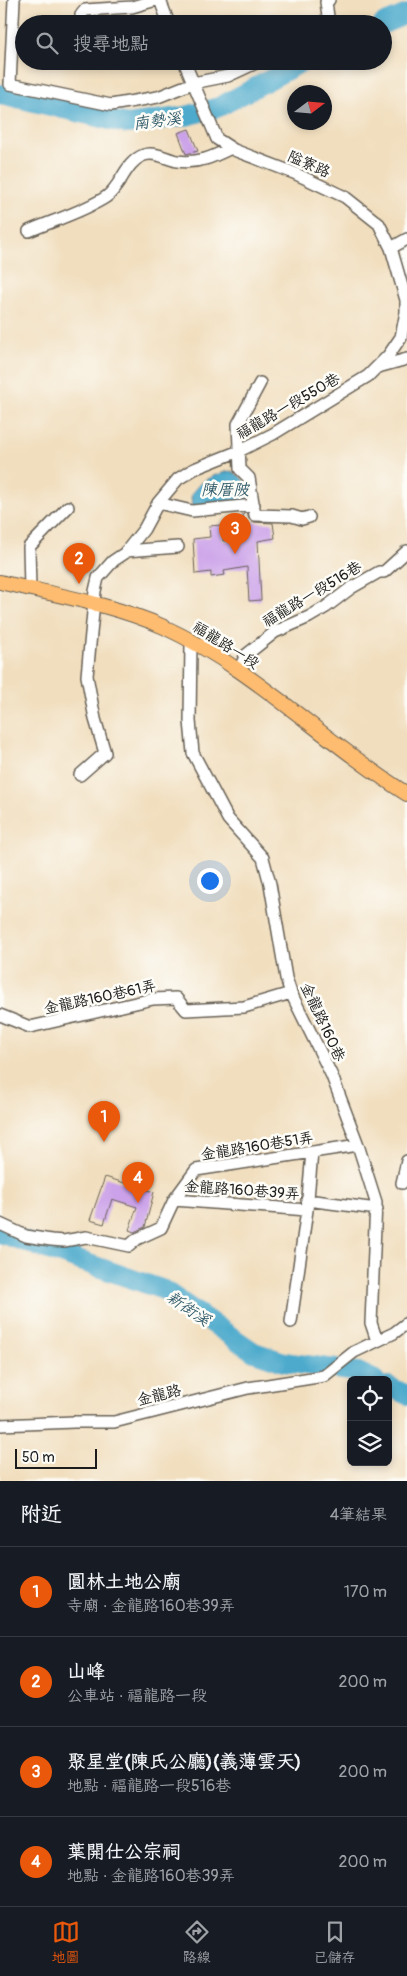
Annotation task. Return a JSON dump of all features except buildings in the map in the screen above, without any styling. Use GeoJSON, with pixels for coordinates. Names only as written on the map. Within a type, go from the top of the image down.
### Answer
{"type":"FeatureCollection","features":[{"type":"Feature","properties":{"kind":"main road","name":"福龍路一段"},"geometry":{"type":"LineString","coordinates":[[0,582],[116,609],[164,627],[239,670],[341,749],[407,794]]}},
{"type":"Feature","properties":{"kind":"street"},"geometry":{"type":"LineString","coordinates":[[14,0],[10,84],[111,105],[158,96],[228,76],[241,70]]}},
{"type":"Feature","properties":{"kind":"street"},"geometry":{"type":"LineString","coordinates":[[80,15],[85,10],[132,7],[156,0]]}},
{"type":"Feature","properties":{"kind":"street"},"geometry":{"type":"LineString","coordinates":[[160,0],[166,15]]}},
{"type":"Feature","properties":{"kind":"street"},"geometry":{"type":"LineString","coordinates":[[328,15],[326,2],[330,0]]}},
{"type":"Feature","properties":{"kind":"street"},"geometry":{"type":"LineString","coordinates":[[188,70],[194,86]]}},
{"type":"Feature","properties":{"kind":"street","name":"隘寮路"},"geometry":{"type":"LineString","coordinates":[[194,86],[217,138],[231,148],[294,173],[345,197],[379,224],[391,248]]}},
{"type":"Feature","properties":{"kind":"street"},"geometry":{"type":"LineString","coordinates":[[29,231],[108,196],[133,162],[144,155],[158,154],[176,161],[205,161],[231,148]]}},
{"type":"Feature","properties":{"kind":"street"},"geometry":{"type":"LineString","coordinates":[[391,248],[407,239]]}},
{"type":"Feature","properties":{"kind":"street","name":"福龍路一段550巷"},"geometry":{"type":"LineString","coordinates":[[80,775],[105,753],[95,719],[86,676],[98,578],[113,561],[126,551],[144,528],[158,503],[178,478],[273,434],[368,376],[388,356],[401,337],[406,312],[406,300],[391,248]]}},
{"type":"Feature","properties":{"kind":"street"},"geometry":{"type":"LineString","coordinates":[[376,368],[407,359]]}},
{"type":"Feature","properties":{"kind":"street"},"geometry":{"type":"LineString","coordinates":[[260,383],[238,424],[240,469],[249,478],[256,515],[292,516],[302,519],[309,517]]}},
{"type":"Feature","properties":{"kind":"street"},"geometry":{"type":"LineString","coordinates":[[158,503],[192,511],[254,505]]}},
{"type":"Feature","properties":{"kind":"street"},"geometry":{"type":"LineString","coordinates":[[30,589],[29,547],[68,507]]}},
{"type":"Feature","properties":{"kind":"street"},"geometry":{"type":"LineString","coordinates":[[126,551],[178,547]]}},
{"type":"Feature","properties":{"kind":"street","name":"福龍路一段516巷"},"geometry":{"type":"LineString","coordinates":[[239,670],[246,655],[275,632],[309,617],[351,588],[378,572],[384,572],[407,551]]}},
{"type":"Feature","properties":{"kind":"street","name":"金龍路160巷"},"geometry":{"type":"LineString","coordinates":[[191,642],[190,721],[193,753],[228,819],[263,858],[270,884],[286,978],[291,993],[332,1076],[358,1145],[377,1209],[372,1323],[378,1341]]}},
{"type":"Feature","properties":{"kind":"street","name":"金龍路160巷61弄"},"geometry":{"type":"LineString","coordinates":[[0,1015],[30,1027],[153,999],[176,998],[186,1010],[244,1007],[291,993]]}},
{"type":"Feature","properties":{"kind":"street","name":"金龍路160巷51弄"},"geometry":{"type":"LineString","coordinates":[[0,1224],[26,1236],[64,1241],[86,1237],[129,1246],[138,1239],[162,1228],[174,1200],[196,1170],[358,1145]]}},
{"type":"Feature","properties":{"kind":"street"},"geometry":{"type":"LineString","coordinates":[[291,1322],[307,1205],[312,1152]]}},
{"type":"Feature","properties":{"kind":"street"},"geometry":{"type":"LineString","coordinates":[[402,1183],[407,1161]]}},
{"type":"Feature","properties":{"kind":"street","name":"金龍路160巷39弄"},"geometry":{"type":"LineString","coordinates":[[174,1200],[377,1209]]}},
{"type":"Feature","properties":{"kind":"street"},"geometry":{"type":"LineString","coordinates":[[378,1341],[407,1324]]}},
{"type":"Feature","properties":{"kind":"street","name":"金龍路"},"geometry":{"type":"LineString","coordinates":[[0,1426],[114,1422],[248,1388],[324,1376],[354,1352],[378,1341]]}},
{"type":"Feature","properties":{"kind":"water","name":"陳厝陂"},"geometry":{"type":"Polygon","coordinates":[[[231,471],[243,480],[249,503],[192,508],[191,495],[198,485],[213,476],[231,471]]]}},
{"type":"Feature","properties":{"kind":"waterway","name":"南勢溪"},"geometry":{"type":"LineString","coordinates":[[392,20],[407,14]]}},
{"type":"Feature","properties":{"kind":"waterway","name":"南勢溪"},"geometry":{"type":"LineString","coordinates":[[0,94],[127,124],[186,116],[219,107],[287,70]]}},
{"type":"Feature","properties":{"kind":"waterway","name":"新街溪"},"geometry":{"type":"LineString","coordinates":[[0,1233],[164,1290],[254,1352],[284,1362],[358,1372],[366,1376]]}},
{"type":"Feature","properties":{"kind":"waterway","name":"新街溪"},"geometry":{"type":"LineString","coordinates":[[392,1388],[407,1395]]}},
{"type":"Feature","properties":{"kind":"place","name":"聚星堂(陳氏公廳)(義薄雲天)"},"geometry":{"type":"Point","coordinates":[235,554]}},
{"type":"Feature","properties":{"kind":"place","name":"山峰"},"geometry":{"type":"Point","coordinates":[79,584]}},
{"type":"Feature","properties":{"kind":"place","name":"圓林土地公廟"},"geometry":{"type":"Point","coordinates":[104,1142]}},
{"type":"Feature","properties":{"kind":"place","name":"葉開仕公宗祠"},"geometry":{"type":"Point","coordinates":[138,1203]}}]}
